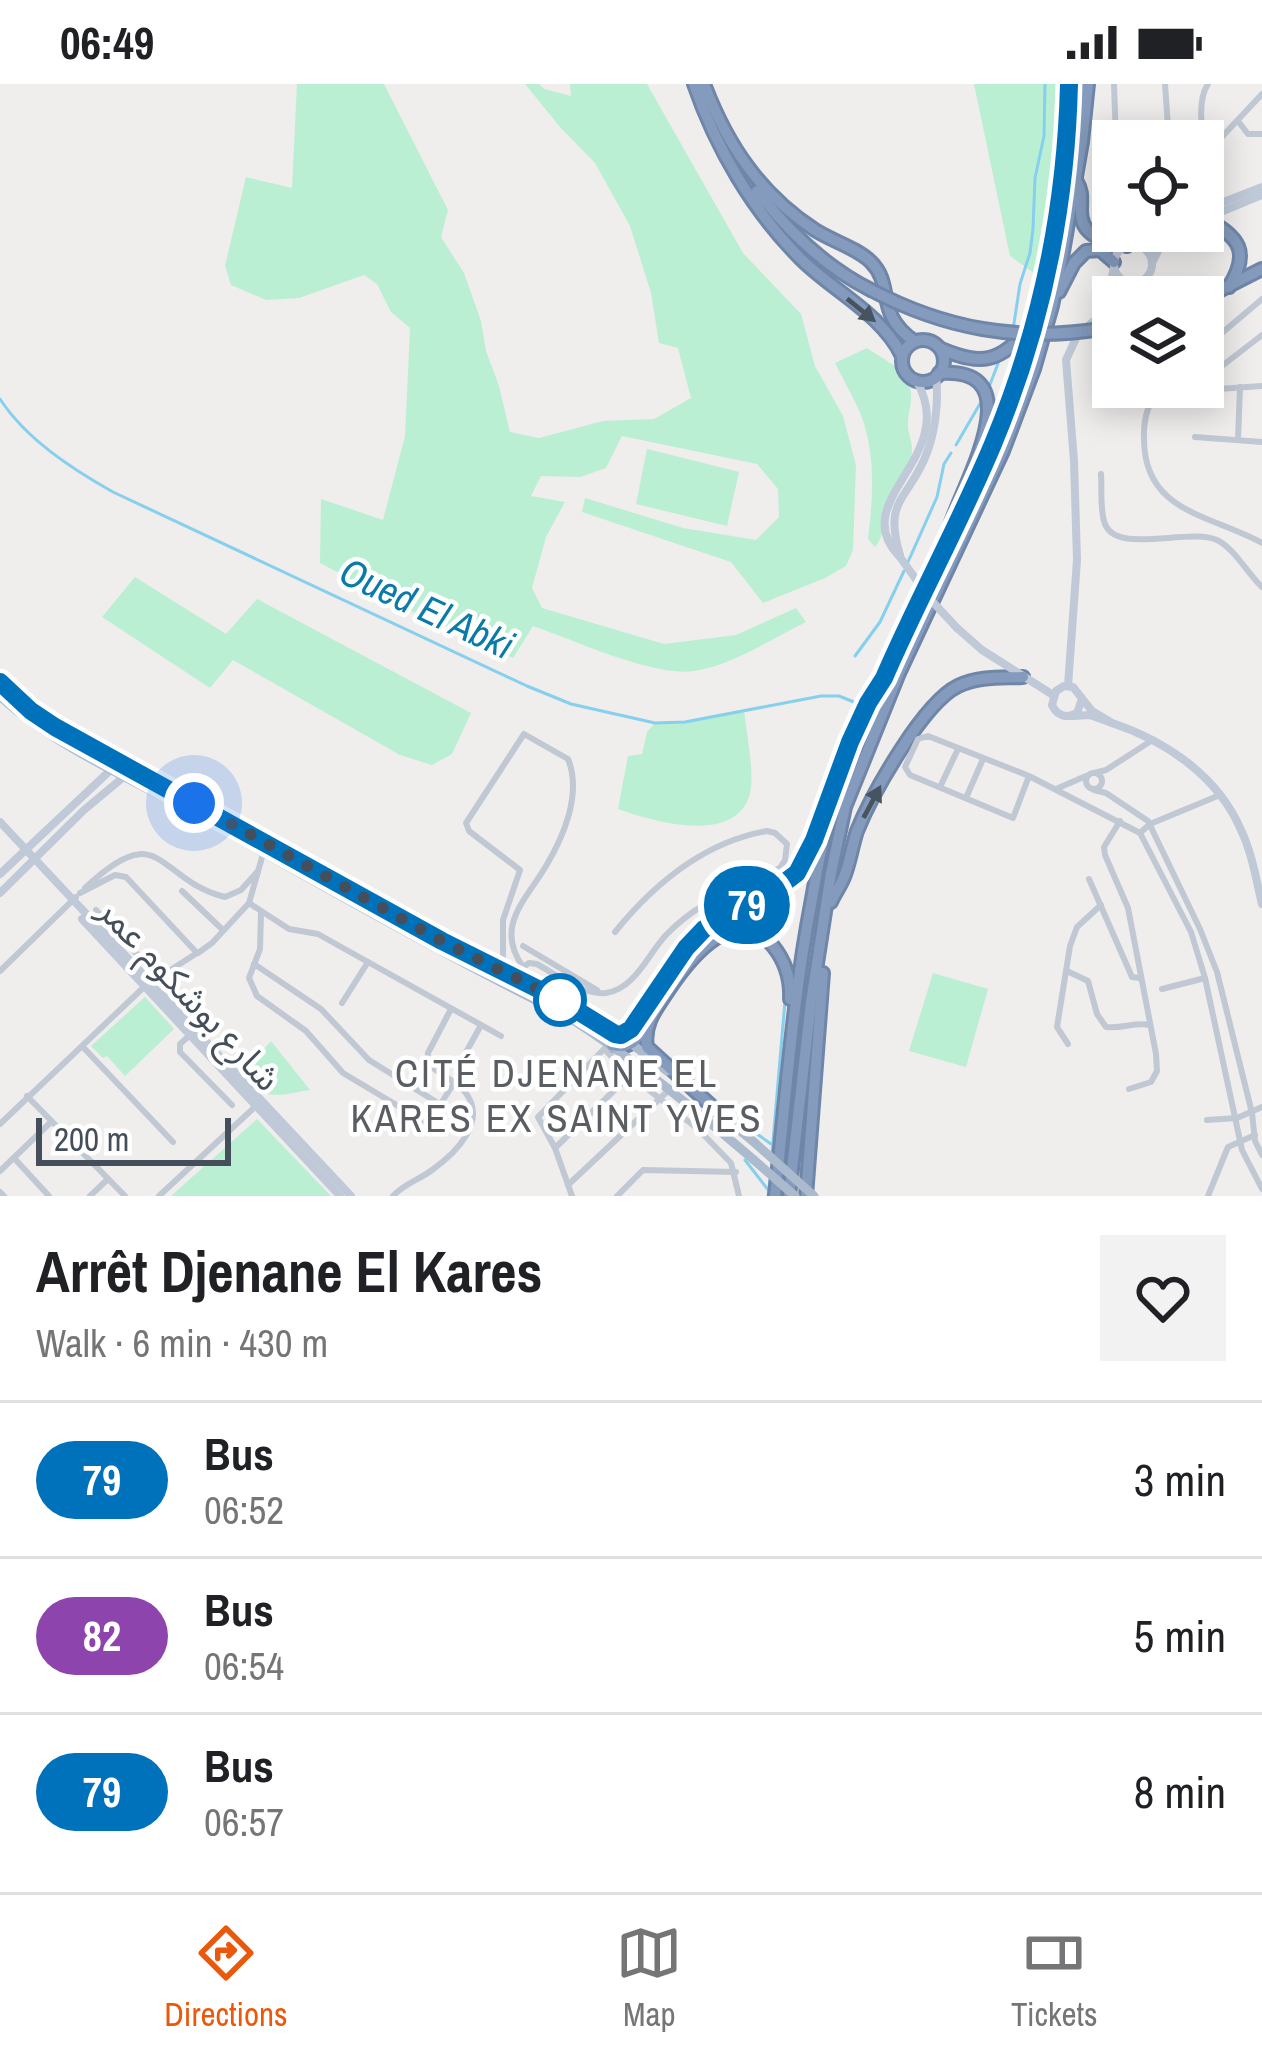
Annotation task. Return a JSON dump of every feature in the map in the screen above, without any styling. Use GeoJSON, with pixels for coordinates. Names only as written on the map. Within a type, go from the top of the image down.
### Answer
{"type":"FeatureCollection","features":[{"type":"Feature","properties":{"kind":"highway"},"geometry":{"type":"LineString","coordinates":[[694,84],[714,133],[783,223],[818,255],[871,290],[925,315],[982,331],[1042,335],[1092,328]]}},
{"type":"Feature","properties":{"kind":"highway"},"geometry":{"type":"LineString","coordinates":[[704,84],[741,169],[773,227],[802,260],[881,326],[895,342],[906,373],[925,381],[958,372],[983,389],[988,406],[984,440],[952,518],[945,549]]}},
{"type":"Feature","properties":{"kind":"highway"},"geometry":{"type":"LineString","coordinates":[[775,1196],[796,993],[826,827],[884,678],[993,445],[1022,365],[1058,220],[1069,84]]}},
{"type":"Feature","properties":{"kind":"highway"},"geometry":{"type":"LineString","coordinates":[[792,1196],[805,1050],[845,807],[899,673],[1003,451],[1034,369],[1052,306],[1076,180],[1088,84]]}},
{"type":"Feature","properties":{"kind":"highway"},"geometry":{"type":"LineString","coordinates":[[741,169],[796,218],[872,263],[892,320],[914,341],[929,341],[968,360],[986,360],[1003,353],[1032,326]]}},
{"type":"Feature","properties":{"kind":"highway"},"geometry":{"type":"LineString","coordinates":[[1076,180],[1082,190],[1083,224],[1092,235]]}},
{"type":"Feature","properties":{"kind":"highway"},"geometry":{"type":"LineString","coordinates":[[1224,230],[1240,248],[1240,266],[1229,287]]}},
{"type":"Feature","properties":{"kind":"highway"},"geometry":{"type":"LineString","coordinates":[[1052,306],[1072,267],[1092,249]]}},
{"type":"Feature","properties":{"kind":"highway"},"geometry":{"type":"LineString","coordinates":[[1108,252],[1113,269]]}},
{"type":"Feature","properties":{"kind":"highway"},"geometry":{"type":"LineString","coordinates":[[1224,289],[1262,269]]}},
{"type":"Feature","properties":{"kind":"highway"},"geometry":{"type":"LineString","coordinates":[[902,356],[914,341]]}},
{"type":"Feature","properties":{"kind":"highway"},"geometry":{"type":"LineString","coordinates":[[938,375],[944,361],[940,349]]}},
{"type":"Feature","properties":{"kind":"highway"},"geometry":{"type":"LineString","coordinates":[[810,1196],[827,909],[845,875],[862,820],[885,778],[942,697],[980,679],[1023,677]]}},
{"type":"Feature","properties":{"kind":"highway"},"geometry":{"type":"LineString","coordinates":[[621,1043],[687,939],[797,873],[850,742],[884,678]]}},
{"type":"Feature","properties":{"kind":"highway"},"geometry":{"type":"LineString","coordinates":[[621,1043],[647,1024],[705,944],[724,934],[760,934],[778,953],[790,988],[782,1136]]}},
{"type":"Feature","properties":{"kind":"highway"},"geometry":{"type":"LineString","coordinates":[[647,1024],[647,1047],[717,1111]]}},
{"type":"Feature","properties":{"kind":"main road"},"geometry":{"type":"LineString","coordinates":[[0,682],[31,711],[115,765]]}},
{"type":"Feature","properties":{"kind":"main road"},"geometry":{"type":"LineString","coordinates":[[0,696],[29,721],[560,1000],[717,1111],[810,1196]]}},
{"type":"Feature","properties":{"kind":"main road"},"geometry":{"type":"LineString","coordinates":[[129,773],[262,854],[621,1043],[792,1196]]}},
{"type":"Feature","properties":{"kind":"street"},"geometry":{"type":"LineString","coordinates":[[1114,84],[1115,120]]}},
{"type":"Feature","properties":{"kind":"street"},"geometry":{"type":"LineString","coordinates":[[1165,84],[1168,120]]}},
{"type":"Feature","properties":{"kind":"street"},"geometry":{"type":"LineString","coordinates":[[1203,120],[1201,97],[1208,84]]}},
{"type":"Feature","properties":{"kind":"street"},"geometry":{"type":"LineString","coordinates":[[1224,136],[1262,94]]}},
{"type":"Feature","properties":{"kind":"street"},"geometry":{"type":"LineString","coordinates":[[1238,121],[1248,134],[1262,134]]}},
{"type":"Feature","properties":{"kind":"street"},"geometry":{"type":"LineString","coordinates":[[1224,207],[1262,191]]}},
{"type":"Feature","properties":{"kind":"street"},"geometry":{"type":"LineString","coordinates":[[1111,276],[1120,252]]}},
{"type":"Feature","properties":{"kind":"street"},"geometry":{"type":"LineString","coordinates":[[1145,252],[1151,264]]}},
{"type":"Feature","properties":{"kind":"street"},"geometry":{"type":"LineString","coordinates":[[1147,276],[1158,252]]}},
{"type":"Feature","properties":{"kind":"street"},"geometry":{"type":"LineString","coordinates":[[1113,269],[1118,276]]}},
{"type":"Feature","properties":{"kind":"street"},"geometry":{"type":"LineString","coordinates":[[1224,331],[1262,299]]}},
{"type":"Feature","properties":{"kind":"street"},"geometry":{"type":"LineString","coordinates":[[1068,686],[1077,560],[1065,366],[1073,341],[1092,331]]}},
{"type":"Feature","properties":{"kind":"street"},"geometry":{"type":"LineString","coordinates":[[1224,365],[1262,335]]}},
{"type":"Feature","properties":{"kind":"street"},"geometry":{"type":"LineString","coordinates":[[900,556],[894,516],[929,449],[938,375]]}},
{"type":"Feature","properties":{"kind":"street"},"geometry":{"type":"LineString","coordinates":[[916,380],[927,405],[925,438],[892,495],[886,514],[889,540],[930,599],[957,628],[982,650],[1053,694]]}},
{"type":"Feature","properties":{"kind":"street"},"geometry":{"type":"LineString","coordinates":[[1238,440],[1240,386]]}},
{"type":"Feature","properties":{"kind":"street"},"geometry":{"type":"LineString","coordinates":[[1224,388],[1262,386]]}},
{"type":"Feature","properties":{"kind":"street"},"geometry":{"type":"LineString","coordinates":[[1149,408],[1144,428],[1145,461],[1173,502],[1262,543]]}},
{"type":"Feature","properties":{"kind":"street"},"geometry":{"type":"LineString","coordinates":[[1195,437],[1262,442]]}},
{"type":"Feature","properties":{"kind":"street"},"geometry":{"type":"LineString","coordinates":[[1101,474],[1104,520],[1113,535],[1126,540],[1211,538],[1230,549],[1262,587]]}},
{"type":"Feature","properties":{"kind":"street"},"geometry":{"type":"LineString","coordinates":[[1112,722],[1092,711],[1077,690],[1068,686],[1053,694],[1054,710],[1062,716],[1090,715],[1172,749],[1220,795],[1246,840],[1262,904]]}},
{"type":"Feature","properties":{"kind":"street"},"geometry":{"type":"LineString","coordinates":[[1072,716],[1080,710],[1082,699]]}},
{"type":"Feature","properties":{"kind":"street"},"geometry":{"type":"LineString","coordinates":[[503,972],[503,920],[520,871],[469,831],[466,823],[524,734],[568,759],[574,789],[555,847],[514,916],[511,942],[523,967]]}},
{"type":"Feature","properties":{"kind":"street"},"geometry":{"type":"LineString","coordinates":[[1029,776],[1013,818],[940,788],[905,767],[918,739],[925,735],[1029,776],[1140,833],[1191,932],[1242,1150],[1262,1189]]}},
{"type":"Feature","properties":{"kind":"street"},"geometry":{"type":"LineString","coordinates":[[1056,789],[1106,770],[1155,739]]}},
{"type":"Feature","properties":{"kind":"street"},"geometry":{"type":"LineString","coordinates":[[940,788],[958,749]]}},
{"type":"Feature","properties":{"kind":"street"},"geometry":{"type":"LineString","coordinates":[[966,798],[983,759]]}},
{"type":"Feature","properties":{"kind":"street"},"geometry":{"type":"LineString","coordinates":[[0,874],[115,765]]}},
{"type":"Feature","properties":{"kind":"street"},"geometry":{"type":"LineString","coordinates":[[1083,805],[1106,770]]}},
{"type":"Feature","properties":{"kind":"street"},"geometry":{"type":"LineString","coordinates":[[0,893],[129,773]]}},
{"type":"Feature","properties":{"kind":"street"},"geometry":{"type":"LineString","coordinates":[[1091,774],[1086,782],[1150,824],[1178,882],[1217,972],[1262,1155]]}},
{"type":"Feature","properties":{"kind":"street"},"geometry":{"type":"LineString","coordinates":[[1091,774],[1097,786]]}},
{"type":"Feature","properties":{"kind":"street"},"geometry":{"type":"LineString","coordinates":[[1140,833],[1150,824],[1220,795]]}},
{"type":"Feature","properties":{"kind":"street"},"geometry":{"type":"LineString","coordinates":[[1120,821],[1106,841],[1105,854],[1126,901],[1156,1054],[1155,1078],[1129,1088]]}},
{"type":"Feature","properties":{"kind":"street","name":"شارع بوشكوم عمر"},"geometry":{"type":"LineString","coordinates":[[0,824],[151,982],[190,1035],[259,1103],[340,1196]]}},
{"type":"Feature","properties":{"kind":"street"},"geometry":{"type":"LineString","coordinates":[[523,967],[537,964],[579,988],[602,993],[619,989],[679,923],[716,896],[780,868],[788,844],[766,831],[714,848],[659,884],[615,932]]}},
{"type":"Feature","properties":{"kind":"street"},"geometry":{"type":"LineString","coordinates":[[0,971],[94,880],[132,854],[156,857],[208,892],[225,897],[241,890],[258,871]]}},
{"type":"Feature","properties":{"kind":"street"},"geometry":{"type":"LineString","coordinates":[[0,1124],[151,982],[223,931],[249,903],[262,854]]}},
{"type":"Feature","properties":{"kind":"street"},"geometry":{"type":"LineString","coordinates":[[74,899],[116,875],[125,877],[197,953]]}},
{"type":"Feature","properties":{"kind":"street"},"geometry":{"type":"LineString","coordinates":[[1089,879],[1132,977],[1140,978]]}},
{"type":"Feature","properties":{"kind":"street"},"geometry":{"type":"LineString","coordinates":[[1168,886],[1178,882]]}},
{"type":"Feature","properties":{"kind":"street"},"geometry":{"type":"LineString","coordinates":[[182,891],[223,931]]}},
{"type":"Feature","properties":{"kind":"street"},"geometry":{"type":"LineString","coordinates":[[249,903],[289,929],[318,934],[502,1036]]}},
{"type":"Feature","properties":{"kind":"street"},"geometry":{"type":"LineString","coordinates":[[1068,1044],[1057,1028],[1070,946],[1077,927],[1100,905]]}},
{"type":"Feature","properties":{"kind":"street"},"geometry":{"type":"LineString","coordinates":[[96,910],[151,982],[259,1103],[351,1196]]}},
{"type":"Feature","properties":{"kind":"street"},"geometry":{"type":"LineString","coordinates":[[261,913],[260,949],[249,977],[257,996],[306,1031],[343,1073],[422,1122],[431,1119],[454,1083]]}},
{"type":"Feature","properties":{"kind":"street"},"geometry":{"type":"LineString","coordinates":[[679,923],[687,939]]}},
{"type":"Feature","properties":{"kind":"street"},"geometry":{"type":"LineString","coordinates":[[523,946],[602,993]]}},
{"type":"Feature","properties":{"kind":"street"},"geometry":{"type":"LineString","coordinates":[[342,1003],[368,962]]}},
{"type":"Feature","properties":{"kind":"street"},"geometry":{"type":"LineString","coordinates":[[254,964],[320,1009],[369,1060],[441,1105]]}},
{"type":"Feature","properties":{"kind":"street"},"geometry":{"type":"LineString","coordinates":[[518,980],[523,967]]}},
{"type":"Feature","properties":{"kind":"street"},"geometry":{"type":"LineString","coordinates":[[1067,971],[1088,981],[1097,1014],[1106,1027],[1150,1025]]}},
{"type":"Feature","properties":{"kind":"street"},"geometry":{"type":"LineString","coordinates":[[1162,989],[1217,972]]}},
{"type":"Feature","properties":{"kind":"street"},"geometry":{"type":"LineString","coordinates":[[393,1196],[404,1184],[431,1171],[470,1130],[475,1115],[464,1090],[430,1068],[426,1058],[451,1010]]}},
{"type":"Feature","properties":{"kind":"street"},"geometry":{"type":"LineString","coordinates":[[459,1065],[481,1025]]}},
{"type":"Feature","properties":{"kind":"street"},"geometry":{"type":"LineString","coordinates":[[190,1035],[179,1052],[232,1105]]}},
{"type":"Feature","properties":{"kind":"street"},"geometry":{"type":"LineString","coordinates":[[572,1196],[538,1117],[621,1043],[630,1075],[731,1162],[739,1196]]}},
{"type":"Feature","properties":{"kind":"street"},"geometry":{"type":"LineString","coordinates":[[82,1046],[173,1142]]}},
{"type":"Feature","properties":{"kind":"street"},"geometry":{"type":"LineString","coordinates":[[555,1148],[630,1075]]}},
{"type":"Feature","properties":{"kind":"street"},"geometry":{"type":"LineString","coordinates":[[568,1185],[671,1089]]}},
{"type":"Feature","properties":{"kind":"street"},"geometry":{"type":"LineString","coordinates":[[28,1096],[125,1196]]}},
{"type":"Feature","properties":{"kind":"street"},"geometry":{"type":"LineString","coordinates":[[159,1196],[259,1103]]}},
{"type":"Feature","properties":{"kind":"street"},"geometry":{"type":"LineString","coordinates":[[1207,1120],[1237,1118],[1262,1107]]}},
{"type":"Feature","properties":{"kind":"street"},"geometry":{"type":"LineString","coordinates":[[0,1171],[52,1122]]}},
{"type":"Feature","properties":{"kind":"street"},"geometry":{"type":"LineString","coordinates":[[1208,1196],[1228,1147],[1255,1135]]}},
{"type":"Feature","properties":{"kind":"street"},"geometry":{"type":"LineString","coordinates":[[14,1158],[49,1196]]}},
{"type":"Feature","properties":{"kind":"street"},"geometry":{"type":"LineString","coordinates":[[617,1196],[644,1170],[736,1172]]}},
{"type":"Feature","properties":{"kind":"street"},"geometry":{"type":"LineString","coordinates":[[90,1196],[108,1179]]}},
{"type":"Feature","properties":{"kind":"green space"},"geometry":{"type":"Polygon","coordinates":[[[297,84],[384,84],[448,210],[441,237],[464,273],[481,321],[510,432],[539,438],[603,421],[654,419],[691,398],[678,348],[659,343],[651,293],[630,226],[595,163],[525,84],[571,96],[570,84],[647,84],[743,253],[801,314],[815,366],[843,416],[856,465],[853,550],[846,566],[763,603],[731,562],[582,512],[585,498],[683,528],[756,540],[779,517],[778,489],[757,464],[622,436],[606,468],[580,477],[541,476],[531,496],[565,502],[546,537],[532,588],[542,608],[664,644],[736,635],[796,608],[806,622],[737,657],[694,671],[636,663],[533,626],[513,658],[320,563],[321,499],[383,520],[405,436],[410,328],[391,312],[377,284],[364,275],[299,298],[266,300],[231,285],[225,266],[246,177],[292,188],[297,84]]]}},
{"type":"Feature","properties":{"kind":"green space"},"geometry":{"type":"Polygon","coordinates":[[[974,84],[1060,84],[1060,129],[1035,274],[1010,256],[974,84]]]}},
{"type":"Feature","properties":{"kind":"green space"},"geometry":{"type":"Polygon","coordinates":[[[867,348],[901,372],[911,397],[912,454],[889,496],[875,547],[868,539],[872,477],[866,430],[835,363],[867,348]]]}},
{"type":"Feature","properties":{"kind":"green space"},"geometry":{"type":"Polygon","coordinates":[[[647,449],[739,472],[727,526],[636,504],[647,449]]]}},
{"type":"Feature","properties":{"kind":"green space"},"geometry":{"type":"Polygon","coordinates":[[[135,577],[226,634],[257,599],[471,713],[452,754],[432,765],[400,755],[233,660],[210,688],[102,617],[135,577]]]}},
{"type":"Feature","properties":{"kind":"green space"},"geometry":{"type":"Polygon","coordinates":[[[744,710],[751,778],[749,797],[740,812],[726,821],[690,826],[618,809],[628,756],[642,754],[647,732],[655,723],[744,710]]]}},
{"type":"Feature","properties":{"kind":"green space"},"geometry":{"type":"Polygon","coordinates":[[[933,973],[988,989],[966,1067],[909,1051],[933,973]]]}},
{"type":"Feature","properties":{"kind":"green space"},"geometry":{"type":"Polygon","coordinates":[[[145,997],[174,1029],[125,1076],[91,1046],[145,997]]]}},
{"type":"Feature","properties":{"kind":"green space"},"geometry":{"type":"Polygon","coordinates":[[[271,1041],[310,1090],[277,1095],[260,1089],[255,1059],[271,1041]]]}},
{"type":"Feature","properties":{"kind":"green space"},"geometry":{"type":"Polygon","coordinates":[[[257,1119],[331,1196],[171,1196],[257,1119]]]}},
{"type":"Feature","properties":{"kind":"waterway"},"geometry":{"type":"LineString","coordinates":[[1013,330],[1030,253],[1035,178],[1044,136],[1045,84]]}},
{"type":"Feature","properties":{"kind":"waterway"},"geometry":{"type":"LineString","coordinates":[[989,387],[999,361]]}},
{"type":"Feature","properties":{"kind":"waterway","name":"Oued El Abki"},"geometry":{"type":"LineString","coordinates":[[0,399],[36,440],[113,492],[571,704],[655,723],[685,722],[821,696],[839,696],[864,706]]}},
{"type":"Feature","properties":{"kind":"waterway"},"geometry":{"type":"LineString","coordinates":[[956,445],[981,402]]}},
{"type":"Feature","properties":{"kind":"waterway"},"geometry":{"type":"LineString","coordinates":[[908,562],[951,453]]}},
{"type":"Feature","properties":{"kind":"waterway"},"geometry":{"type":"LineString","coordinates":[[855,656],[880,622],[904,571]]}},
{"type":"Feature","properties":{"kind":"waterway"},"geometry":{"type":"LineString","coordinates":[[819,816],[860,707]]}},
{"type":"Feature","properties":{"kind":"waterway"},"geometry":{"type":"LineString","coordinates":[[612,1022],[626,1023],[687,936],[713,914],[785,876]]}},
{"type":"Feature","properties":{"kind":"waterway"},"geometry":{"type":"LineString","coordinates":[[655,1022],[683,979]]}},
{"type":"Feature","properties":{"kind":"waterway"},"geometry":{"type":"LineString","coordinates":[[772,1153],[785,1001]]}},
{"type":"Feature","properties":{"kind":"waterway"},"geometry":{"type":"LineString","coordinates":[[753,1131],[771,1144]]}},
{"type":"Feature","properties":{"kind":"waterway"},"geometry":{"type":"LineString","coordinates":[[745,1160],[769,1191]]}},
{"type":"Feature","properties":{"kind":"waterway"},"geometry":{"type":"LineString","coordinates":[[768,1196],[770,1180]]}},
{"type":"Feature","properties":{"kind":"bus line","name":"79"},"geometry":{"type":"LineString","coordinates":[[0,682],[55,727],[621,1035],[631,1029],[704,929],[786,882],[805,861],[850,742],[934,574],[1015,388],[1058,220],[1069,84]]}},
{"type":"Feature","properties":{"kind":"district","name":"CITÉ DJENANE EL KARES EX SAINT YVES"},"geometry":{"type":"Point","coordinates":[557,1096]}},
{"type":"Feature","properties":{"kind":"route"},"geometry":{"type":"LineString","coordinates":[[194,803],[442,941],[560,1000]]}}]}
